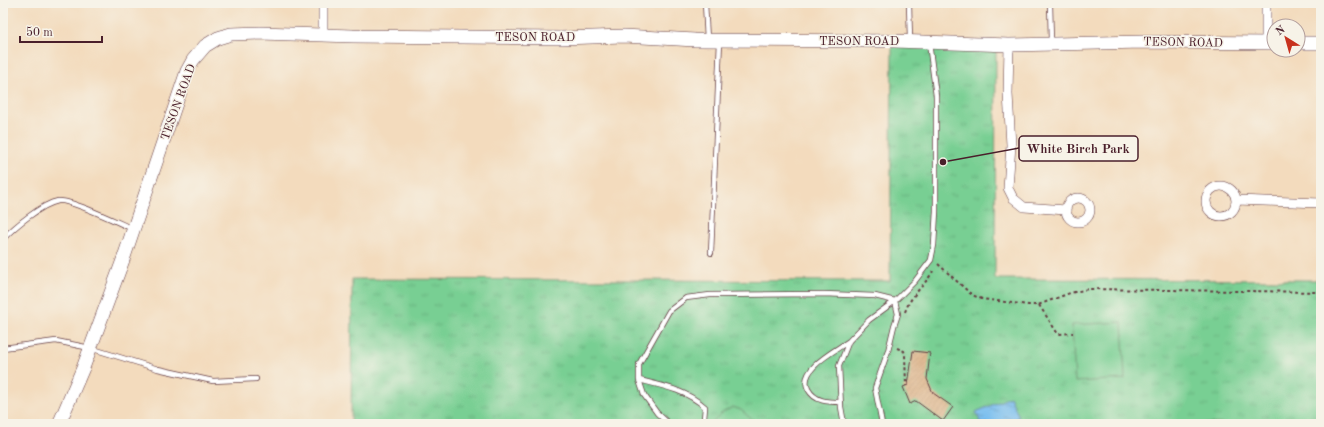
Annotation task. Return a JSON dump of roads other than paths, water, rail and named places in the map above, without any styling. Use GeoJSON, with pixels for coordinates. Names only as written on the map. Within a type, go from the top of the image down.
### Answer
{"type":"FeatureCollection","features":[{"type":"Feature","properties":{"kind":"street"},"geometry":{"type":"LineString","coordinates":[[323,3],[323,34]]}},
{"type":"Feature","properties":{"kind":"street"},"geometry":{"type":"LineString","coordinates":[[1266,3],[1268,18]]}},
{"type":"Feature","properties":{"kind":"street","name":"TESON ROAD"},"geometry":{"type":"LineString","coordinates":[[59,424],[90,348],[133,229],[187,71],[193,60],[205,46],[218,38],[231,34],[260,33],[561,38],[624,36],[714,39],[910,41],[1009,45],[1143,42],[1266,43]]}},
{"type":"Feature","properties":{"kind":"street"},"geometry":{"type":"LineString","coordinates":[[1306,43],[1321,43]]}},
{"type":"Feature","properties":{"kind":"street"},"geometry":{"type":"LineString","coordinates":[[1009,45],[1008,94],[1010,145],[1008,188],[1013,198],[1024,207],[1066,210]]}},
{"type":"Feature","properties":{"kind":"street"},"geometry":{"type":"LineString","coordinates":[[1237,200],[1321,203]]}},
{"type":"Feature","properties":{"kind":"lane"},"geometry":{"type":"LineString","coordinates":[[705,3],[714,39],[711,253]]}},
{"type":"Feature","properties":{"kind":"lane"},"geometry":{"type":"LineString","coordinates":[[909,3],[910,41]]}},
{"type":"Feature","properties":{"kind":"lane"},"geometry":{"type":"LineString","coordinates":[[1050,3],[1051,44]]}},
{"type":"Feature","properties":{"kind":"lane"},"geometry":{"type":"LineString","coordinates":[[841,402],[826,401],[813,397],[806,380],[808,373],[817,364],[849,341],[869,320],[895,301],[915,281],[931,260],[934,245],[936,211],[936,96],[928,42]]}},
{"type":"Feature","properties":{"kind":"lane"},"geometry":{"type":"LineString","coordinates":[[3,239],[13,228],[39,210],[59,201],[76,204],[133,229]]}},
{"type":"Feature","properties":{"kind":"lane"},"geometry":{"type":"LineString","coordinates":[[669,424],[657,413],[644,395],[639,380],[639,364],[651,340],[669,311],[686,298],[710,296],[824,294],[876,296],[895,301]]}},
{"type":"Feature","properties":{"kind":"lane"},"geometry":{"type":"LineString","coordinates":[[882,424],[875,388],[888,351],[898,314],[895,301]]}},
{"type":"Feature","properties":{"kind":"lane"},"geometry":{"type":"LineString","coordinates":[[3,348],[56,341],[90,348],[158,369],[213,381],[256,379]]}},
{"type":"Feature","properties":{"kind":"lane"},"geometry":{"type":"LineString","coordinates":[[844,424],[839,366],[849,341]]}},
{"type":"Feature","properties":{"kind":"lane"},"geometry":{"type":"LineString","coordinates":[[639,380],[673,389],[695,398],[705,407],[704,419],[700,424]]}},
{"type":"Feature","properties":{"kind":"water"},"geometry":{"type":"Polygon","coordinates":[[[1010,397],[1019,417],[1002,424],[981,424],[976,412],[1010,397]]]}},
{"type":"Feature","properties":{"kind":"place","name":"White Birch Park"},"geometry":{"type":"Point","coordinates":[943,162]}}]}
